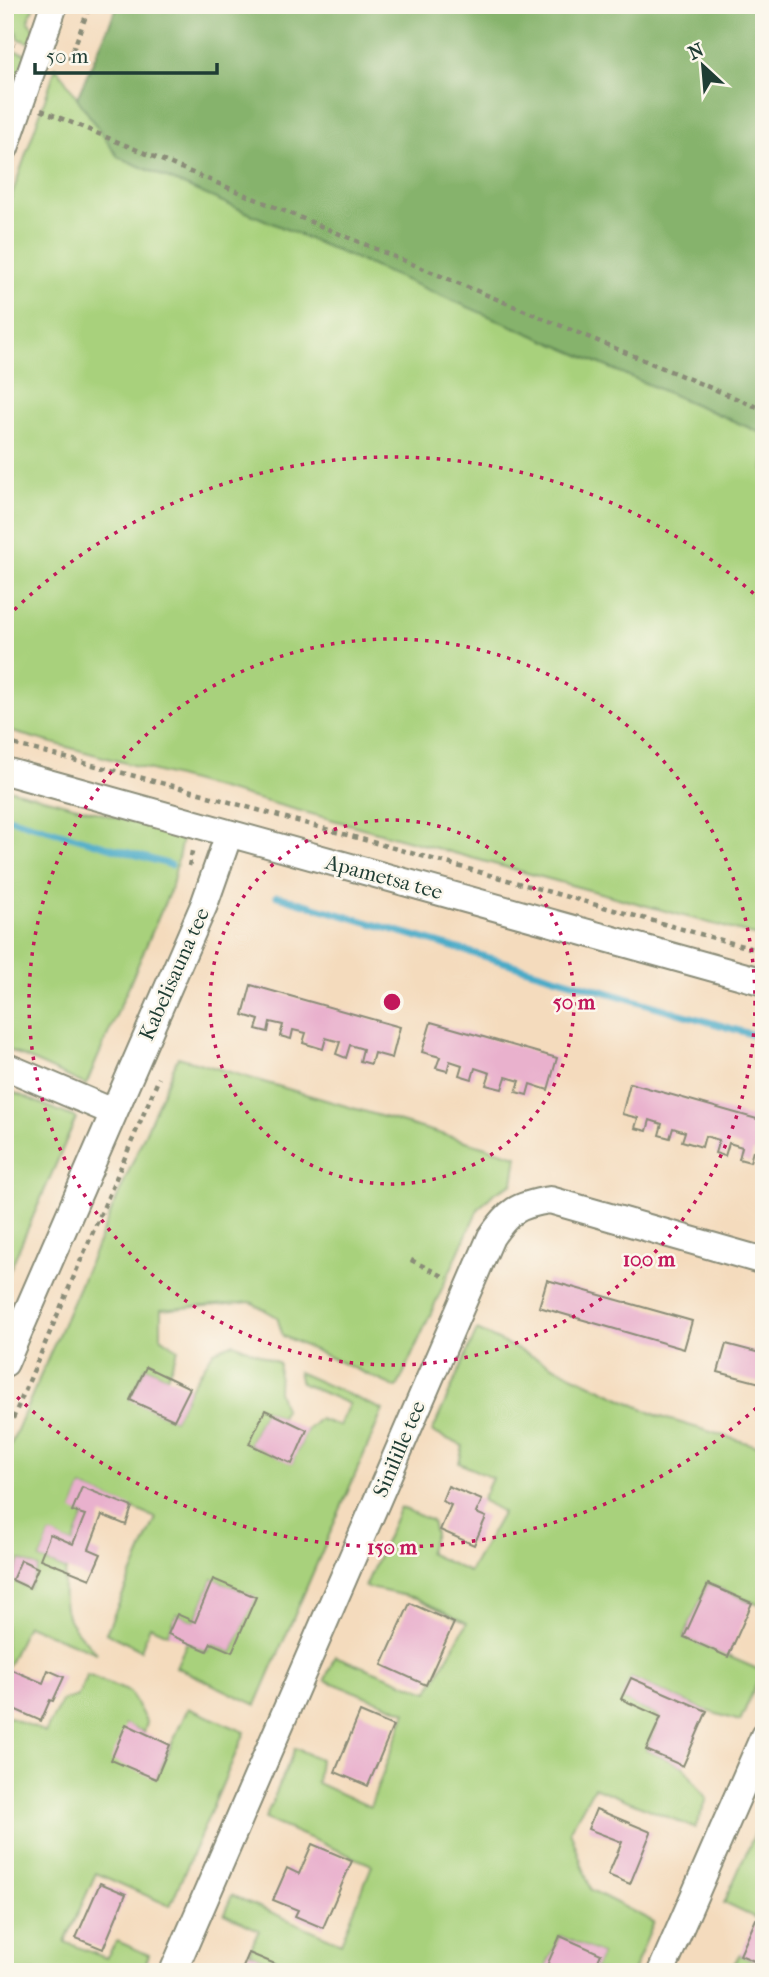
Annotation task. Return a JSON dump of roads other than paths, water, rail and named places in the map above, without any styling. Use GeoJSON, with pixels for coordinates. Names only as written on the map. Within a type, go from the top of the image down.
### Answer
{"type":"FeatureCollection","features":[{"type":"Feature","properties":{"kind":"street"},"geometry":{"type":"LineString","coordinates":[[5,148],[54,5]]}},
{"type":"Feature","properties":{"kind":"street","name":"Apametsa tee"},"geometry":{"type":"LineString","coordinates":[[5,771],[764,982]]}},
{"type":"Feature","properties":{"kind":"street","name":"Kabelisauna tee"},"geometry":{"type":"LineString","coordinates":[[5,1363],[204,905],[229,834]]}},
{"type":"Feature","properties":{"kind":"street"},"geometry":{"type":"LineString","coordinates":[[5,1066],[113,1112]]}},
{"type":"Feature","properties":{"kind":"street","name":"Sinilille tee"},"geometry":{"type":"LineString","coordinates":[[173,1972],[491,1237],[506,1215],[528,1204],[550,1200],[764,1261]]}},
{"type":"Feature","properties":{"kind":"street"},"geometry":{"type":"LineString","coordinates":[[661,1972],[764,1736]]}},
{"type":"Feature","properties":{"kind":"waterway"},"geometry":{"type":"LineString","coordinates":[[5,817],[171,865]]}},
{"type":"Feature","properties":{"kind":"waterway"},"geometry":{"type":"LineString","coordinates":[[277,896],[764,1038]]}}]}
